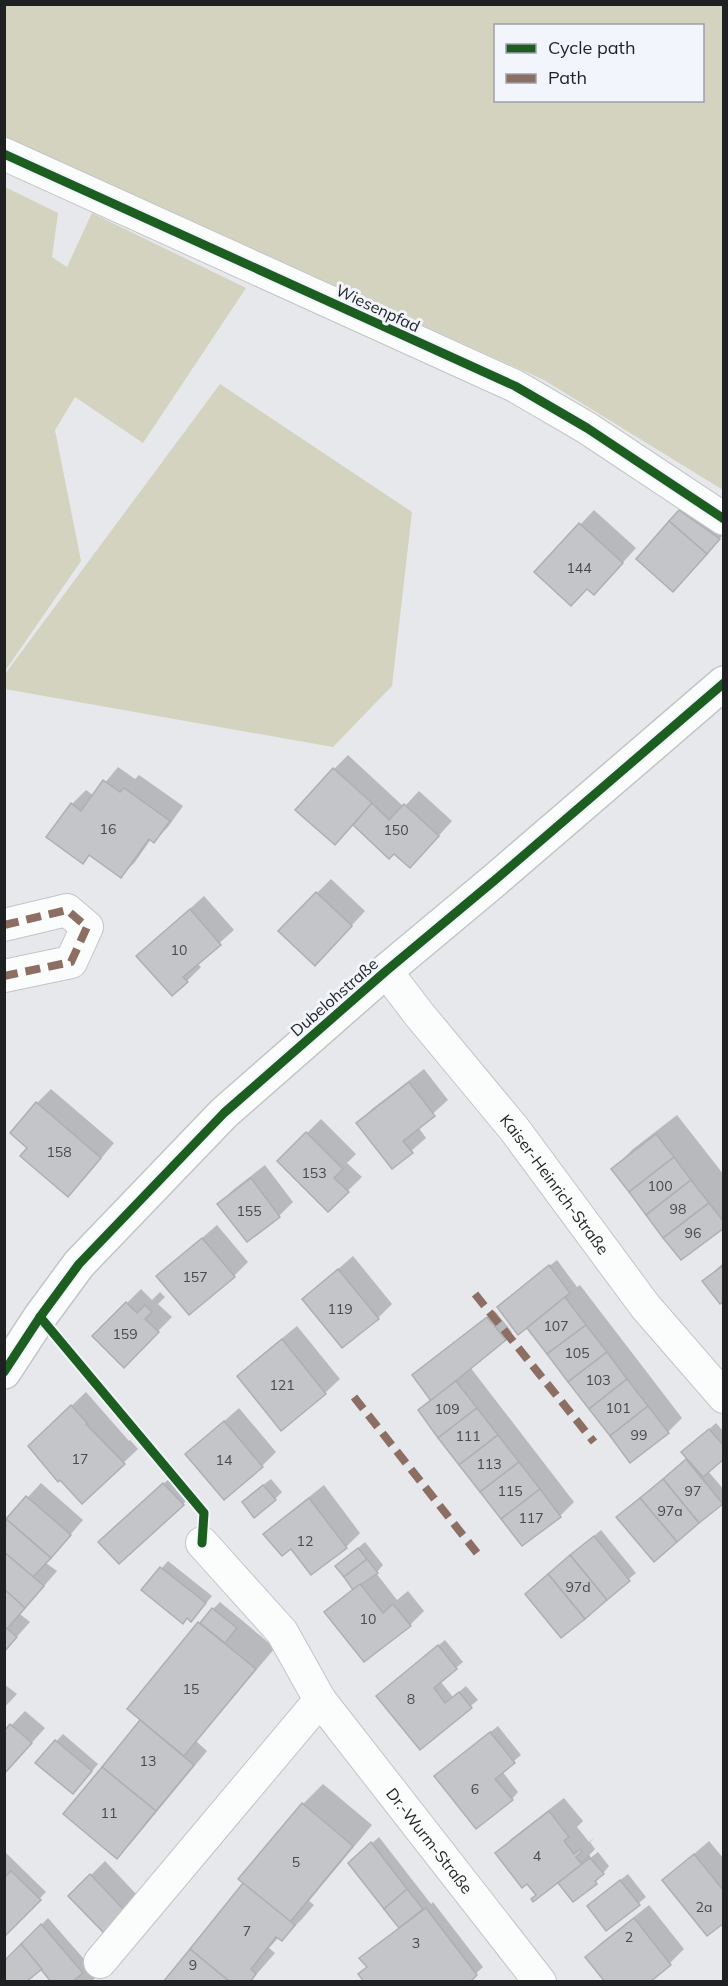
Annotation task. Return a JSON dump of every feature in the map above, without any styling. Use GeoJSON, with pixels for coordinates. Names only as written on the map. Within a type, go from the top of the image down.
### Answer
{"type":"FeatureCollection","features":[{"type":"Feature","properties":{"kind":"main road","name":"Dubelohstraße"},"geometry":{"type":"LineString","coordinates":[[4,1372],[40,1317],[87,1256],[224,1113],[386,971],[723,683]]}},
{"type":"Feature","properties":{"kind":"street","name":"Wiesenpfad"},"geometry":{"type":"LineString","coordinates":[[4,153],[515,386],[587,428],[723,519]]}},
{"type":"Feature","properties":{"kind":"street"},"geometry":{"type":"LineString","coordinates":[[4,925],[67,910],[87,927],[71,962],[4,975]]}},
{"type":"Feature","properties":{"kind":"street","name":"Kaiser-Heinrich-Straße"},"geometry":{"type":"LineString","coordinates":[[386,971],[515,1130],[645,1306],[723,1396]]}},
{"type":"Feature","properties":{"kind":"street","name":"Dr.-Wurm-Straße"},"geometry":{"type":"LineString","coordinates":[[202,1542],[282,1632],[320,1700],[540,1982]]}},
{"type":"Feature","properties":{"kind":"street"},"geometry":{"type":"LineString","coordinates":[[100,1962],[320,1700]]}},
{"type":"Feature","properties":{"kind":"green space"},"geometry":{"type":"Polygon","coordinates":[[[5,4],[723,5],[723,490],[544,380],[5,137],[5,4]]]}},
{"type":"Feature","properties":{"kind":"green space"},"geometry":{"type":"Polygon","coordinates":[[[5,187],[58,213],[52,257],[67,267],[92,213],[246,288],[143,443],[75,397],[55,430],[81,561],[5,671],[5,187]]]}},
{"type":"Feature","properties":{"kind":"green space"},"geometry":{"type":"Polygon","coordinates":[[[220,384],[412,512],[392,686],[333,747],[5,689],[5,674],[220,384]]]}},
{"type":"Feature","properties":{"kind":"building"},"geometry":{"type":"Polygon","coordinates":[[[679,510],[720,539],[707,554],[669,521],[679,510]]]}},
{"type":"Feature","properties":{"kind":"building"},"geometry":{"type":"Polygon","coordinates":[[[669,521],[707,554],[673,592],[636,559],[669,521]]]}},
{"type":"Feature","properties":{"kind":"building"},"geometry":{"type":"Polygon","coordinates":[[[579,523],[623,563],[594,595],[587,589],[571,606],[534,572],[579,523]]]}},
{"type":"Feature","properties":{"kind":"building"},"geometry":{"type":"Polygon","coordinates":[[[333,768],[372,803],[335,845],[295,810],[333,768]]]}},
{"type":"Feature","properties":{"kind":"building"},"geometry":{"type":"Polygon","coordinates":[[[103,780],[120,792],[124,788],[170,821],[154,843],[149,839],[121,878],[89,855],[83,864],[46,837],[71,803],[81,811],[103,780]]]}},
{"type":"Feature","properties":{"kind":"building"},"geometry":{"type":"Polygon","coordinates":[[[372,803],[389,820],[404,804],[439,836],[410,868],[394,854],[389,859],[353,825],[372,803]]]}},
{"type":"Feature","properties":{"kind":"building"},"geometry":{"type":"Polygon","coordinates":[[[316,892],[352,926],[315,966],[278,931],[316,892]]]}},
{"type":"Feature","properties":{"kind":"building"},"geometry":{"type":"Polygon","coordinates":[[[190,909],[221,945],[183,977],[188,982],[172,996],[136,956],[190,909]]]}},
{"type":"Feature","properties":{"kind":"building"},"geometry":{"type":"Polygon","coordinates":[[[409,1082],[435,1116],[403,1141],[413,1153],[392,1169],[356,1123],[409,1082]]]}},
{"type":"Feature","properties":{"kind":"building"},"geometry":{"type":"Polygon","coordinates":[[[36,1102],[101,1158],[68,1197],[20,1156],[27,1148],[10,1133],[36,1102]]]}},
{"type":"Feature","properties":{"kind":"building"},"geometry":{"type":"Polygon","coordinates":[[[306,1132],[343,1169],[334,1178],[349,1192],[328,1212],[277,1161],[306,1132]]]}},
{"type":"Feature","properties":{"kind":"building"},"geometry":{"type":"Polygon","coordinates":[[[656,1134],[674,1157],[629,1192],[611,1169],[656,1134]]]}},
{"type":"Feature","properties":{"kind":"building"},"geometry":{"type":"Polygon","coordinates":[[[674,1157],[691,1180],[646,1215],[629,1192],[674,1157]]]}},
{"type":"Feature","properties":{"kind":"building"},"geometry":{"type":"Polygon","coordinates":[[[251,1178],[280,1217],[247,1242],[217,1204],[251,1178]]]}},
{"type":"Feature","properties":{"kind":"building"},"geometry":{"type":"Polygon","coordinates":[[[691,1180],[709,1203],[663,1238],[646,1215],[691,1180]]]}},
{"type":"Feature","properties":{"kind":"building"},"geometry":{"type":"Polygon","coordinates":[[[709,1203],[724,1222],[724,1228],[681,1260],[663,1238],[709,1203]]]}},
{"type":"Feature","properties":{"kind":"building"},"geometry":{"type":"Polygon","coordinates":[[[202,1238],[235,1277],[189,1315],[156,1276],[202,1238]]]}},
{"type":"Feature","properties":{"kind":"building"},"geometry":{"type":"Polygon","coordinates":[[[549,1265],[570,1293],[518,1335],[497,1307],[549,1265]]]}},
{"type":"Feature","properties":{"kind":"building"},"geometry":{"type":"Polygon","coordinates":[[[724,1265],[724,1301],[720,1304],[702,1281],[724,1265]]]}},
{"type":"Feature","properties":{"kind":"building"},"geometry":{"type":"Polygon","coordinates":[[[338,1269],[379,1319],[342,1348],[302,1299],[338,1269]]]}},
{"type":"Feature","properties":{"kind":"building"},"geometry":{"type":"Polygon","coordinates":[[[565,1297],[586,1325],[547,1354],[527,1328],[565,1297]]]}},
{"type":"Feature","properties":{"kind":"building"},"geometry":{"type":"Polygon","coordinates":[[[126,1302],[137,1313],[145,1305],[152,1312],[145,1319],[159,1332],[124,1368],[92,1336],[126,1302]]]}},
{"type":"Feature","properties":{"kind":"building"},"geometry":{"type":"Polygon","coordinates":[[[487,1317],[506,1340],[431,1401],[412,1375],[487,1317]]]}},
{"type":"Feature","properties":{"kind":"building"},"geometry":{"type":"Polygon","coordinates":[[[586,1325],[607,1352],[568,1382],[547,1354],[586,1325]]]}},
{"type":"Feature","properties":{"kind":"building"},"geometry":{"type":"Polygon","coordinates":[[[282,1339],[326,1394],[281,1431],[237,1376],[282,1339]]]}},
{"type":"Feature","properties":{"kind":"building"},"geometry":{"type":"Polygon","coordinates":[[[607,1352],[627,1379],[589,1409],[568,1382],[607,1352]]]}},
{"type":"Feature","properties":{"kind":"building"},"geometry":{"type":"Polygon","coordinates":[[[627,1379],[648,1406],[610,1436],[589,1409],[627,1379]]]}},
{"type":"Feature","properties":{"kind":"building"},"geometry":{"type":"Polygon","coordinates":[[[456,1381],[477,1408],[438,1438],[418,1410],[456,1381]]]}},
{"type":"Feature","properties":{"kind":"building"},"geometry":{"type":"Polygon","coordinates":[[[71,1405],[125,1464],[82,1504],[60,1480],[58,1482],[28,1446],[71,1405]]]}},
{"type":"Feature","properties":{"kind":"building"},"geometry":{"type":"Polygon","coordinates":[[[648,1406],[669,1433],[630,1463],[610,1436],[648,1406]]]}},
{"type":"Feature","properties":{"kind":"building"},"geometry":{"type":"Polygon","coordinates":[[[477,1408],[498,1435],[459,1465],[438,1438],[477,1408]]]}},
{"type":"Feature","properties":{"kind":"building"},"geometry":{"type":"Polygon","coordinates":[[[224,1421],[263,1467],[224,1500],[185,1454],[224,1421]]]}},
{"type":"Feature","properties":{"kind":"building"},"geometry":{"type":"Polygon","coordinates":[[[709,1429],[724,1446],[724,1459],[703,1477],[681,1452],[709,1429]]]}},
{"type":"Feature","properties":{"kind":"building"},"geometry":{"type":"Polygon","coordinates":[[[498,1435],[519,1462],[480,1492],[459,1465],[498,1435]]]}},
{"type":"Feature","properties":{"kind":"building"},"geometry":{"type":"Polygon","coordinates":[[[686,1459],[723,1504],[699,1523],[663,1479],[686,1459]]]}},
{"type":"Feature","properties":{"kind":"building"},"geometry":{"type":"Polygon","coordinates":[[[519,1462],[540,1489],[501,1519],[480,1492],[519,1462]]]}},
{"type":"Feature","properties":{"kind":"building"},"geometry":{"type":"Polygon","coordinates":[[[663,1479],[699,1523],[677,1542],[640,1498],[663,1479]]]}},
{"type":"Feature","properties":{"kind":"building"},"geometry":{"type":"Polygon","coordinates":[[[163,1483],[184,1505],[119,1564],[98,1542],[163,1483]]]}},
{"type":"Feature","properties":{"kind":"building"},"geometry":{"type":"Polygon","coordinates":[[[263,1485],[276,1500],[254,1518],[242,1502],[263,1485]]]}},
{"type":"Feature","properties":{"kind":"building"},"geometry":{"type":"Polygon","coordinates":[[[540,1489],[561,1517],[522,1546],[501,1519],[540,1489]]]}},
{"type":"Feature","properties":{"kind":"building"},"geometry":{"type":"Polygon","coordinates":[[[26,1496],[71,1535],[51,1558],[6,1519],[26,1496]]]}},
{"type":"Feature","properties":{"kind":"building"},"geometry":{"type":"Polygon","coordinates":[[[309,1498],[347,1548],[311,1575],[291,1549],[282,1556],[263,1534],[309,1498]]]}},
{"type":"Feature","properties":{"kind":"building"},"geometry":{"type":"Polygon","coordinates":[[[640,1498],[677,1542],[654,1562],[616,1517],[640,1498]]]}},
{"type":"Feature","properties":{"kind":"building"},"geometry":{"type":"Polygon","coordinates":[[[6,1519],[51,1558],[33,1577],[4,1552],[6,1519]]]}},
{"type":"Feature","properties":{"kind":"building"},"geometry":{"type":"Polygon","coordinates":[[[594,1536],[630,1581],[607,1600],[570,1555],[594,1536]]]}},
{"type":"Feature","properties":{"kind":"building"},"geometry":{"type":"Polygon","coordinates":[[[358,1548],[367,1559],[344,1577],[335,1566],[358,1548]]]}},
{"type":"Feature","properties":{"kind":"building"},"geometry":{"type":"Polygon","coordinates":[[[4,1552],[44,1586],[25,1608],[4,1589],[4,1552]]]}},
{"type":"Feature","properties":{"kind":"building"},"geometry":{"type":"Polygon","coordinates":[[[570,1555],[607,1600],[585,1619],[548,1574],[570,1555]]]}},
{"type":"Feature","properties":{"kind":"building"},"geometry":{"type":"Polygon","coordinates":[[[367,1559],[378,1573],[353,1590],[344,1577],[367,1559]]]}},
{"type":"Feature","properties":{"kind":"building"},"geometry":{"type":"Polygon","coordinates":[[[160,1567],[206,1603],[191,1622],[187,1618],[183,1624],[141,1590],[160,1567]]]}},
{"type":"Feature","properties":{"kind":"building"},"geometry":{"type":"Polygon","coordinates":[[[548,1574],[585,1619],[561,1638],[525,1594],[548,1574]]]}},
{"type":"Feature","properties":{"kind":"building"},"geometry":{"type":"Polygon","coordinates":[[[360,1584],[383,1613],[393,1604],[411,1626],[364,1662],[324,1612],[360,1584]]]}},
{"type":"Feature","properties":{"kind":"building"},"geometry":{"type":"Polygon","coordinates":[[[4,1589],[25,1608],[7,1629],[4,1626],[4,1589]]]}},
{"type":"Feature","properties":{"kind":"building"},"geometry":{"type":"Polygon","coordinates":[[[212,1608],[237,1628],[225,1643],[200,1623],[212,1608]]]}},
{"type":"Feature","properties":{"kind":"building"},"geometry":{"type":"Polygon","coordinates":[[[198,1622],[256,1669],[184,1756],[127,1709],[198,1622]]]}},
{"type":"Feature","properties":{"kind":"building"},"geometry":{"type":"Polygon","coordinates":[[[4,1626],[17,1637],[4,1652],[4,1626]]]}},
{"type":"Feature","properties":{"kind":"building"},"geometry":{"type":"Polygon","coordinates":[[[438,1645],[457,1669],[434,1688],[445,1703],[459,1692],[472,1708],[420,1750],[376,1696],[438,1645]]]}},
{"type":"Feature","properties":{"kind":"building"},"geometry":{"type":"Polygon","coordinates":[[[140,1720],[194,1765],[156,1811],[102,1767],[140,1720]]]}},
{"type":"Feature","properties":{"kind":"building"},"geometry":{"type":"Polygon","coordinates":[[[10,1724],[32,1743],[4,1774],[4,1731],[10,1724]]]}},
{"type":"Feature","properties":{"kind":"building"},"geometry":{"type":"Polygon","coordinates":[[[490,1732],[515,1763],[495,1779],[513,1800],[476,1829],[434,1776],[490,1732]]]}},
{"type":"Feature","properties":{"kind":"building"},"geometry":{"type":"Polygon","coordinates":[[[55,1740],[92,1771],[73,1794],[35,1763],[55,1740]]]}},
{"type":"Feature","properties":{"kind":"building"},"geometry":{"type":"Polygon","coordinates":[[[102,1767],[156,1811],[117,1859],[63,1814],[102,1767]]]}},
{"type":"Feature","properties":{"kind":"building"},"geometry":{"type":"Polygon","coordinates":[[[302,1803],[353,1846],[290,1922],[238,1879],[302,1803]]]}},
{"type":"Feature","properties":{"kind":"building"},"geometry":{"type":"Polygon","coordinates":[[[549,1811],[569,1837],[564,1841],[574,1854],[580,1849],[582,1852],[576,1857],[581,1863],[589,1856],[590,1858],[533,1902],[531,1899],[536,1895],[527,1884],[522,1888],[495,1853],[549,1811]]]}},
{"type":"Feature","properties":{"kind":"building"},"geometry":{"type":"Polygon","coordinates":[[[371,1842],[407,1889],[384,1909],[348,1863],[371,1842]]]}},
{"type":"Feature","properties":{"kind":"building"},"geometry":{"type":"Polygon","coordinates":[[[694,1854],[724,1891],[724,1923],[707,1936],[662,1880],[694,1854]]]}},
{"type":"Feature","properties":{"kind":"building"},"geometry":{"type":"Polygon","coordinates":[[[590,1858],[604,1874],[595,1881],[597,1884],[573,1902],[558,1883],[590,1858]]]}},
{"type":"Feature","properties":{"kind":"building"},"geometry":{"type":"Polygon","coordinates":[[[11,1871],[41,1900],[5,1936],[4,1878],[11,1871]]]}},
{"type":"Feature","properties":{"kind":"building"},"geometry":{"type":"Polygon","coordinates":[[[90,1874],[125,1911],[106,1935],[68,1896],[90,1874]]]}},
{"type":"Feature","properties":{"kind":"building"},"geometry":{"type":"Polygon","coordinates":[[[620,1880],[640,1905],[606,1931],[587,1906],[620,1880]]]}},
{"type":"Feature","properties":{"kind":"building"},"geometry":{"type":"Polygon","coordinates":[[[243,1883],[295,1925],[282,1941],[276,1937],[251,1969],[256,1974],[250,1982],[230,1982],[190,1949],[243,1883]]]}},
{"type":"Feature","properties":{"kind":"building"},"geometry":{"type":"Polygon","coordinates":[[[407,1889],[423,1909],[399,1928],[384,1909],[407,1889]]]}},
{"type":"Feature","properties":{"kind":"building"},"geometry":{"type":"Polygon","coordinates":[[[426,1908],[477,1975],[470,1982],[364,1982],[358,1974],[367,1967],[359,1958],[426,1908]]]}},
{"type":"Feature","properties":{"kind":"building"},"geometry":{"type":"Polygon","coordinates":[[[634,1918],[671,1965],[650,1982],[605,1982],[585,1957],[634,1918]]]}},
{"type":"Feature","properties":{"kind":"building"},"geometry":{"type":"Polygon","coordinates":[[[41,1924],[83,1973],[72,1982],[51,1982],[21,1944],[41,1924]]]}},
{"type":"Feature","properties":{"kind":"building"},"geometry":{"type":"Polygon","coordinates":[[[21,1944],[42,1969],[26,1982],[4,1982],[4,1961],[21,1944]]]}},
{"type":"Feature","properties":{"kind":"building"},"geometry":{"type":"Polygon","coordinates":[[[190,1949],[230,1982],[163,1982],[190,1949]]]}},
{"type":"Feature","properties":{"kind":"marked path"},"geometry":{"type":"LineString","coordinates":[[4,925],[67,910],[87,927],[71,962],[4,976]]}},
{"type":"Feature","properties":{"kind":"marked path"},"geometry":{"type":"LineString","coordinates":[[475,1294],[594,1442]]}},
{"type":"Feature","properties":{"kind":"marked path"},"geometry":{"type":"LineString","coordinates":[[354,1397],[477,1553]]}},
{"type":"Feature","properties":{"kind":"cycle path"},"geometry":{"type":"LineString","coordinates":[[4,154],[515,386],[587,428],[724,519]]}},
{"type":"Feature","properties":{"kind":"cycle path"},"geometry":{"type":"LineString","coordinates":[[4,1372],[40,1317],[79,1264],[224,1113],[386,971],[724,683]]}},
{"type":"Feature","properties":{"kind":"cycle path"},"geometry":{"type":"LineString","coordinates":[[40,1317],[204,1513],[202,1543]]}}]}
